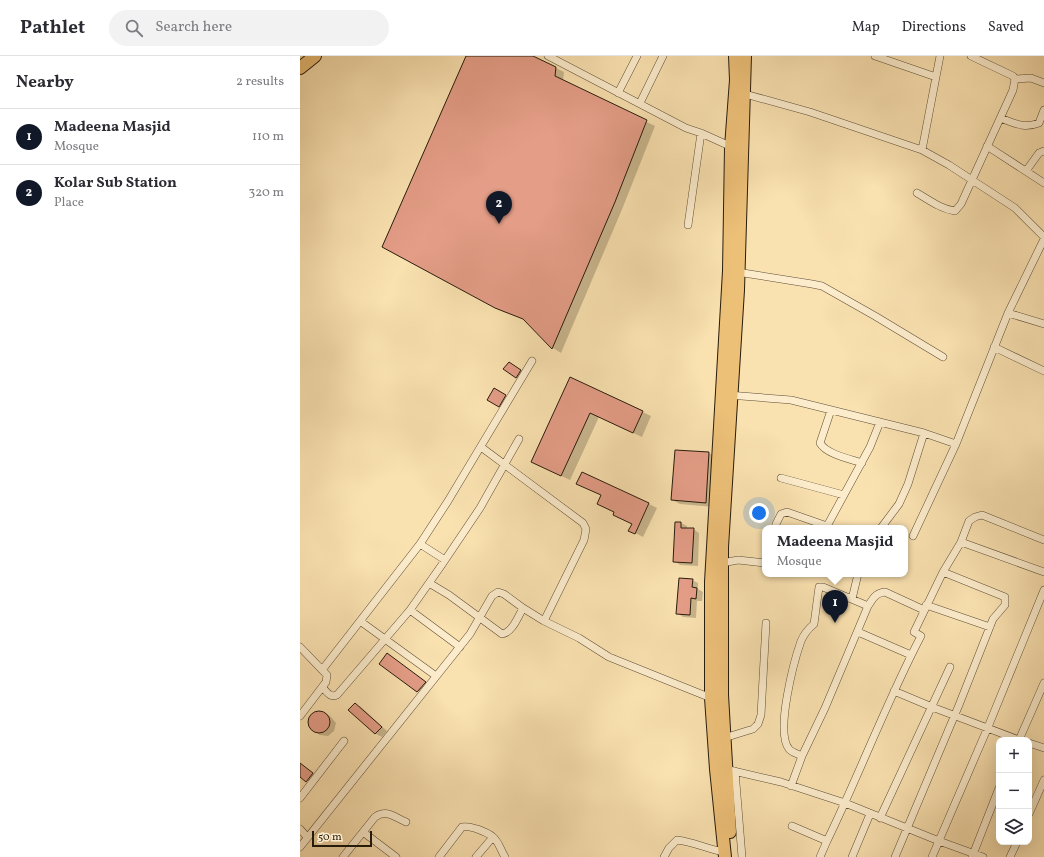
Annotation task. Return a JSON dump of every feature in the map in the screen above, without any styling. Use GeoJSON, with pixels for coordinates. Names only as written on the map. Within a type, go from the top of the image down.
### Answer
{"type":"FeatureCollection","features":[{"type":"Feature","properties":{"kind":"main road"},"geometry":{"type":"LineString","coordinates":[[300,68],[315,56]]}},
{"type":"Feature","properties":{"kind":"main road"},"geometry":{"type":"LineString","coordinates":[[721,854],[726,770],[722,695],[722,563],[737,148],[735,56]]}},
{"type":"Feature","properties":{"kind":"main road"},"geometry":{"type":"LineString","coordinates":[[737,148],[745,94],[745,56]]}},
{"type":"Feature","properties":{"kind":"main road"},"geometry":{"type":"LineString","coordinates":[[726,770],[711,698],[711,582],[727,395]]}},
{"type":"Feature","properties":{"kind":"street"},"geometry":{"type":"LineString","coordinates":[[548,56],[686,128],[737,148]]}},
{"type":"Feature","properties":{"kind":"street"},"geometry":{"type":"LineString","coordinates":[[618,93],[637,56]]}},
{"type":"Feature","properties":{"kind":"street"},"geometry":{"type":"LineString","coordinates":[[640,104],[662,56]]}},
{"type":"Feature","properties":{"kind":"street"},"geometry":{"type":"LineString","coordinates":[[875,56],[936,77]]}},
{"type":"Feature","properties":{"kind":"street"},"geometry":{"type":"LineString","coordinates":[[922,150],[940,56]]}},
{"type":"Feature","properties":{"kind":"street"},"geometry":{"type":"LineString","coordinates":[[917,193],[937,205],[948,210],[955,211],[961,204],[1012,90],[1014,79],[1013,76],[980,58],[971,56]]}},
{"type":"Feature","properties":{"kind":"street"},"geometry":{"type":"LineString","coordinates":[[1014,79],[1031,78],[1044,83]]}},
{"type":"Feature","properties":{"kind":"street"},"geometry":{"type":"LineString","coordinates":[[745,94],[810,112],[922,150],[949,164],[1015,208],[1044,238],[1008,314],[956,444],[913,536]]}},
{"type":"Feature","properties":{"kind":"street"},"geometry":{"type":"LineString","coordinates":[[1000,118],[1021,126],[1031,126],[1039,123],[1044,110]]}},
{"type":"Feature","properties":{"kind":"street"},"geometry":{"type":"LineString","coordinates":[[688,225],[701,133]]}},
{"type":"Feature","properties":{"kind":"street"},"geometry":{"type":"LineString","coordinates":[[987,146],[1044,183]]}},
{"type":"Feature","properties":{"kind":"street"},"geometry":{"type":"LineString","coordinates":[[1026,171],[1039,153],[1044,151]]}},
{"type":"Feature","properties":{"kind":"street"},"geometry":{"type":"LineString","coordinates":[[733,272],[822,286],[942,357]]}},
{"type":"Feature","properties":{"kind":"street"},"geometry":{"type":"LineString","coordinates":[[1008,314],[1044,324]]}},
{"type":"Feature","properties":{"kind":"street"},"geometry":{"type":"LineString","coordinates":[[994,347],[1044,372]]}},
{"type":"Feature","properties":{"kind":"street"},"geometry":{"type":"LineString","coordinates":[[322,670],[420,544],[448,501],[532,361]]}},
{"type":"Feature","properties":{"kind":"street"},"geometry":{"type":"LineString","coordinates":[[727,395],[790,400],[924,433],[956,444]]}},
{"type":"Feature","properties":{"kind":"street"},"geometry":{"type":"LineString","coordinates":[[831,410],[820,443],[830,452],[862,463]]}},
{"type":"Feature","properties":{"kind":"street"},"geometry":{"type":"LineString","coordinates":[[827,525],[862,463],[880,422]]}},
{"type":"Feature","properties":{"kind":"street"},"geometry":{"type":"LineString","coordinates":[[883,525],[899,504],[908,484],[924,433]]}},
{"type":"Feature","properties":{"kind":"street"},"geometry":{"type":"LineString","coordinates":[[322,687],[330,696],[334,697],[337,695],[410,610],[446,560],[480,508],[519,439]]}},
{"type":"Feature","properties":{"kind":"street"},"geometry":{"type":"LineString","coordinates":[[481,447],[583,523],[586,529],[584,540],[544,621]]}},
{"type":"Feature","properties":{"kind":"street"},"geometry":{"type":"LineString","coordinates":[[781,478],[844,495]]}},
{"type":"Feature","properties":{"kind":"street"},"geometry":{"type":"LineString","coordinates":[[776,525],[781,514],[787,512],[821,525]]}},
{"type":"Feature","properties":{"kind":"street"},"geometry":{"type":"LineString","coordinates":[[820,857],[846,803],[894,691],[921,636],[914,632],[943,572],[961,542],[969,521],[982,515],[1044,540]]}},
{"type":"Feature","properties":{"kind":"street"},"geometry":{"type":"LineString","coordinates":[[961,542],[1044,572]]}},
{"type":"Feature","properties":{"kind":"street"},"geometry":{"type":"LineString","coordinates":[[420,544],[446,560]]}},
{"type":"Feature","properties":{"kind":"street"},"geometry":{"type":"LineString","coordinates":[[722,563],[738,560],[762,563]]}},
{"type":"Feature","properties":{"kind":"street"},"geometry":{"type":"LineString","coordinates":[[895,857],[955,716],[993,618],[1005,606],[1004,597],[943,572]]}},
{"type":"Feature","properties":{"kind":"street"},"geometry":{"type":"LineString","coordinates":[[852,599],[857,577]]}},
{"type":"Feature","properties":{"kind":"street"},"geometry":{"type":"LineString","coordinates":[[429,583],[449,595],[502,634],[507,634],[523,608]]}},
{"type":"Feature","properties":{"kind":"street"},"geometry":{"type":"LineString","coordinates":[[802,756],[789,749],[785,740],[784,707],[801,640],[808,629],[814,624],[819,587],[868,606]]}},
{"type":"Feature","properties":{"kind":"street"},"geometry":{"type":"LineString","coordinates":[[932,857],[988,727],[1044,590]]}},
{"type":"Feature","properties":{"kind":"street"},"geometry":{"type":"LineString","coordinates":[[300,847],[460,647],[470,634],[492,596],[498,592],[504,594],[544,621],[579,638],[609,657],[711,698]]}},
{"type":"Feature","properties":{"kind":"street"},"geometry":{"type":"LineString","coordinates":[[791,786],[802,756],[825,708],[868,606],[878,593],[885,592],[925,608],[990,627]]}},
{"type":"Feature","properties":{"kind":"street"},"geometry":{"type":"LineString","coordinates":[[410,610],[460,647]]}},
{"type":"Feature","properties":{"kind":"street"},"geometry":{"type":"LineString","coordinates":[[360,621],[436,676]]}},
{"type":"Feature","properties":{"kind":"street"},"geometry":{"type":"LineString","coordinates":[[724,738],[753,729],[758,724],[761,715],[766,623]]}},
{"type":"Feature","properties":{"kind":"street"},"geometry":{"type":"LineString","coordinates":[[858,632],[911,655]]}},
{"type":"Feature","properties":{"kind":"street"},"geometry":{"type":"LineString","coordinates":[[300,716],[326,682],[327,678],[327,675],[301,650]]}},
{"type":"Feature","properties":{"kind":"street"},"geometry":{"type":"LineString","coordinates":[[880,818],[950,667]]}},
{"type":"Feature","properties":{"kind":"street"},"geometry":{"type":"LineString","coordinates":[[1020,737],[1044,683]]}},
{"type":"Feature","properties":{"kind":"street"},"geometry":{"type":"LineString","coordinates":[[894,691],[1012,737]]}},
{"type":"Feature","properties":{"kind":"street"},"geometry":{"type":"LineString","coordinates":[[300,798],[344,741]]}},
{"type":"Feature","properties":{"kind":"street"},"geometry":{"type":"LineString","coordinates":[[1032,744],[1044,748]]}},
{"type":"Feature","properties":{"kind":"street"},"geometry":{"type":"LineString","coordinates":[[742,857],[726,770],[791,786],[846,803],[939,842],[973,855],[983,857]]}},
{"type":"Feature","properties":{"kind":"street"},"geometry":{"type":"LineString","coordinates":[[1031,809],[1044,780]]}},
{"type":"Feature","properties":{"kind":"street"},"geometry":{"type":"LineString","coordinates":[[973,855],[996,796]]}},
{"type":"Feature","properties":{"kind":"street"},"geometry":{"type":"LineString","coordinates":[[343,857],[375,817],[381,813],[387,813],[406,822]]}},
{"type":"Feature","properties":{"kind":"street"},"geometry":{"type":"LineString","coordinates":[[852,857],[870,814]]}},
{"type":"Feature","properties":{"kind":"street"},"geometry":{"type":"LineString","coordinates":[[439,857],[462,827],[466,826],[492,837],[500,847],[505,857]]}},
{"type":"Feature","properties":{"kind":"street"},"geometry":{"type":"LineString","coordinates":[[792,826],[827,841]]}},
{"type":"Feature","properties":{"kind":"street"},"geometry":{"type":"LineString","coordinates":[[300,829],[307,837]]}},
{"type":"Feature","properties":{"kind":"street"},"geometry":{"type":"LineString","coordinates":[[363,832],[396,857]]}},
{"type":"Feature","properties":{"kind":"street"},"geometry":{"type":"LineString","coordinates":[[476,857],[492,837]]}},
{"type":"Feature","properties":{"kind":"street"},"geometry":{"type":"LineString","coordinates":[[664,857],[676,840],[691,841],[721,854]]}},
{"type":"Feature","properties":{"kind":"street"},"geometry":{"type":"LineString","coordinates":[[1010,857],[1016,845]]}},
{"type":"Feature","properties":{"kind":"building"},"geometry":{"type":"Polygon","coordinates":[[[466,56],[533,56],[556,67],[555,76],[647,120],[615,202],[552,349],[523,319],[495,308],[382,247],[466,56]]]}},
{"type":"Feature","properties":{"kind":"building"},"geometry":{"type":"Polygon","coordinates":[[[509,362],[521,370],[516,378],[503,369],[509,362]]]}},
{"type":"Feature","properties":{"kind":"building"},"geometry":{"type":"Polygon","coordinates":[[[570,377],[643,411],[633,433],[590,413],[561,476],[531,462],[570,377]]]}},
{"type":"Feature","properties":{"kind":"building"},"geometry":{"type":"Polygon","coordinates":[[[494,388],[506,395],[499,407],[487,400],[494,388]]]}},
{"type":"Feature","properties":{"kind":"building"},"geometry":{"type":"Polygon","coordinates":[[[675,450],[709,452],[706,503],[671,500],[675,450]]]}},
{"type":"Feature","properties":{"kind":"building"},"geometry":{"type":"Polygon","coordinates":[[[582,472],[649,503],[635,534],[628,531],[632,524],[613,515],[614,512],[597,504],[601,495],[576,484],[582,472]]]}},
{"type":"Feature","properties":{"kind":"building"},"geometry":{"type":"Polygon","coordinates":[[[675,522],[681,522],[681,528],[694,528],[692,563],[673,562],[675,522]]]}},
{"type":"Feature","properties":{"kind":"building"},"geometry":{"type":"Polygon","coordinates":[[[679,578],[693,579],[692,587],[697,588],[696,599],[691,598],[690,615],[676,614],[679,578]]]}},
{"type":"Feature","properties":{"kind":"building"},"geometry":{"type":"Polygon","coordinates":[[[387,653],[426,682],[417,692],[379,664],[387,653]]]}},
{"type":"Feature","properties":{"kind":"building"},"geometry":{"type":"Polygon","coordinates":[[[355,703],[382,727],[375,734],[348,710],[355,703]]]}},
{"type":"Feature","properties":{"kind":"building"},"geometry":{"type":"Polygon","coordinates":[[[315,711],[323,711],[330,718],[330,726],[323,733],[315,733],[308,726],[308,718],[315,711]]]}},
{"type":"Feature","properties":{"kind":"building"},"geometry":{"type":"Polygon","coordinates":[[[300,763],[313,773],[306,782],[300,777],[300,763]]]}},
{"type":"Feature","properties":{"kind":"place","name":"Kolar Sub Station"},"geometry":{"type":"Point","coordinates":[499,224]}},
{"type":"Feature","properties":{"kind":"place","name":"Madeena Masjid"},"geometry":{"type":"Point","coordinates":[835,623]}}]}
